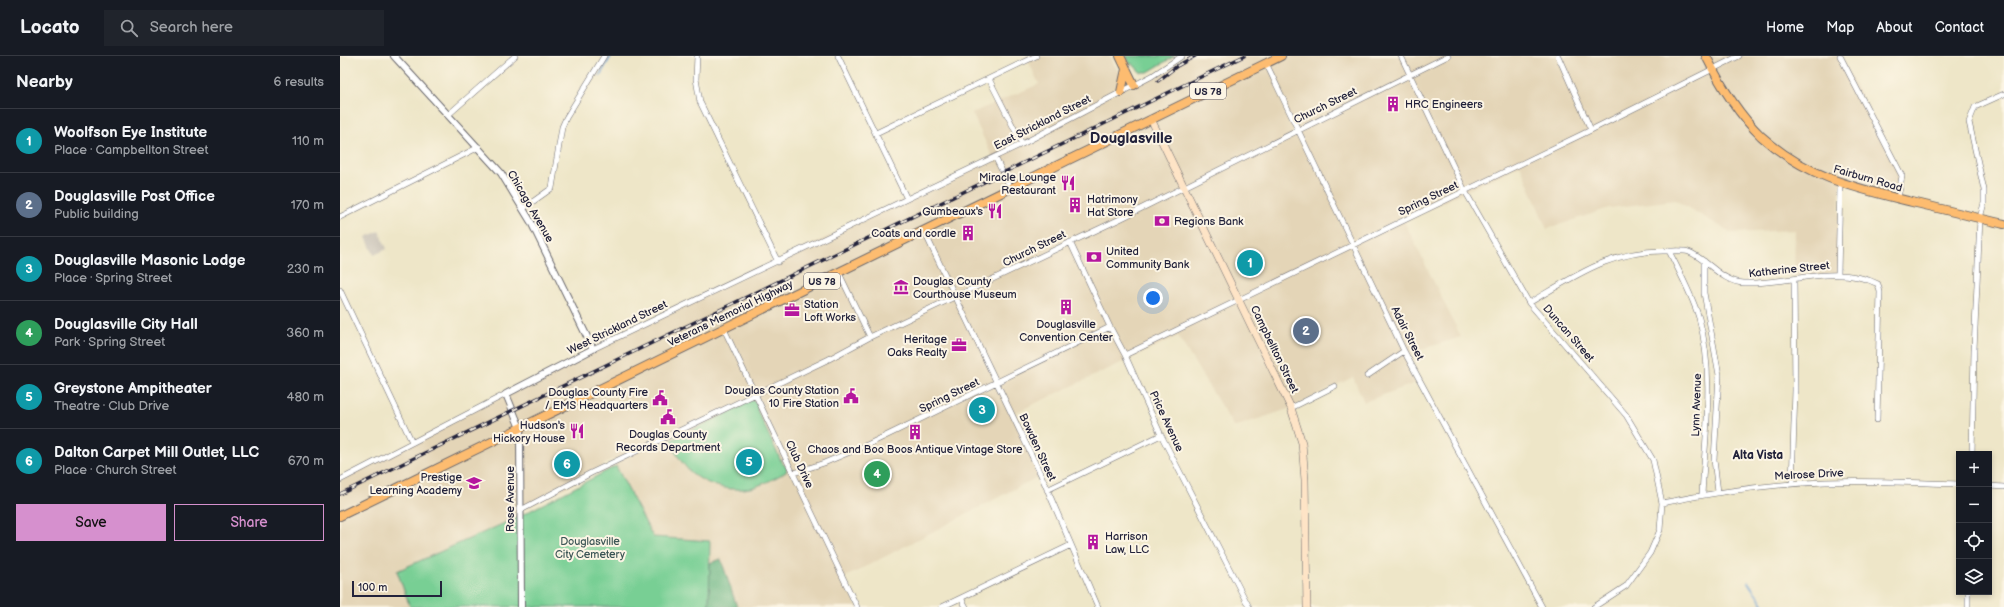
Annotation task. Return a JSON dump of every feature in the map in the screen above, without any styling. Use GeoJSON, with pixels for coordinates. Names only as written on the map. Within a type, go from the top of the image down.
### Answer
{"type":"FeatureCollection","features":[{"type":"Feature","properties":{"kind":"main road"},"geometry":{"type":"LineString","coordinates":[[1120,56],[1134,85]]}},
{"type":"Feature","properties":{"kind":"main road","name":"Veterans Memorial Highway"},"geometry":{"type":"LineString","coordinates":[[340,516],[1281,56]]}},
{"type":"Feature","properties":{"kind":"main road","name":"Fairburn Road"},"geometry":{"type":"LineString","coordinates":[[1706,56],[1729,96],[1760,135],[1795,161],[1840,183],[2004,224]]}},
{"type":"Feature","properties":{"kind":"main road"},"geometry":{"type":"LineString","coordinates":[[1121,92],[1126,69]]}},
{"type":"Feature","properties":{"kind":"main road","name":"Campbellton Street"},"geometry":{"type":"LineString","coordinates":[[1151,119],[1291,408],[1302,443],[1305,480],[1307,607]]}},
{"type":"Feature","properties":{"kind":"street","name":"Chicago Avenue"},"geometry":{"type":"LineString","coordinates":[[394,56],[501,172],[524,208],[593,348]]}},
{"type":"Feature","properties":{"kind":"street"},"geometry":{"type":"LineString","coordinates":[[448,115],[515,56]]}},
{"type":"Feature","properties":{"kind":"street"},"geometry":{"type":"LineString","coordinates":[[524,208],[552,188],[564,122],[570,108],[604,56]]}},
{"type":"Feature","properties":{"kind":"street"},"geometry":{"type":"LineString","coordinates":[[697,56],[696,80],[700,102],[778,262]]}},
{"type":"Feature","properties":{"kind":"street"},"geometry":{"type":"LineString","coordinates":[[838,56],[907,199]]}},
{"type":"Feature","properties":{"kind":"street"},"geometry":{"type":"LineString","coordinates":[[876,133],[1036,56]]}},
{"type":"Feature","properties":{"kind":"street","name":"East Strickland Street"},"geometry":{"type":"LineString","coordinates":[[907,199],[1022,144],[1152,76],[1182,56]]}},
{"type":"Feature","properties":{"kind":"street","name":"Duncan Street"},"geometry":{"type":"LineString","coordinates":[[1401,56],[1465,191],[1529,303],[1626,415],[1653,460],[1662,503],[1660,530],[1643,564],[1626,586],[1594,607]]}},
{"type":"Feature","properties":{"kind":"street","name":"Church Street"},"geometry":{"type":"LineString","coordinates":[[521,510],[591,473],[755,393],[829,359],[870,336],[954,298],[1184,188],[1448,56]]}},
{"type":"Feature","properties":{"kind":"street"},"geometry":{"type":"LineString","coordinates":[[1558,56],[1591,130]]}},
{"type":"Feature","properties":{"kind":"street","name":"Spring Street"},"geometry":{"type":"LineString","coordinates":[[1125,355],[1353,246],[1739,56]]}},
{"type":"Feature","properties":{"kind":"street"},"geometry":{"type":"LineString","coordinates":[[1840,56],[1902,176],[1898,198]]}},
{"type":"Feature","properties":{"kind":"street","name":"Adair Street"},"geometry":{"type":"LineString","coordinates":[[1266,64],[1404,351],[1542,607]]}},
{"type":"Feature","properties":{"kind":"street"},"geometry":{"type":"LineString","coordinates":[[989,79],[1022,144]]}},
{"type":"Feature","properties":{"kind":"street"},"geometry":{"type":"LineString","coordinates":[[1972,451],[1974,350],[1980,218],[1984,203],[1984,190],[1969,122],[1975,107],[2004,94]]}},
{"type":"Feature","properties":{"kind":"street"},"geometry":{"type":"LineString","coordinates":[[340,217],[479,147]]}},
{"type":"Feature","properties":{"kind":"street"},"geometry":{"type":"LineString","coordinates":[[995,157],[1011,189]]}},
{"type":"Feature","properties":{"kind":"street","name":"Katherine Street"},"geometry":{"type":"LineString","coordinates":[[1529,303],[1590,267],[1638,252],[1688,252],[1704,261],[1722,276],[1735,282],[1748,283],[1838,274],[1840,183]]}},
{"type":"Feature","properties":{"kind":"street","name":"West Strickland Street"},"geometry":{"type":"LineString","coordinates":[[340,480],[593,348],[778,262],[907,199]]}},
{"type":"Feature","properties":{"kind":"street","name":"Bowden Street"},"geometry":{"type":"LineString","coordinates":[[924,231],[954,298],[997,382],[1047,490],[1098,607]]}},
{"type":"Feature","properties":{"kind":"street","name":"Price Avenue"},"geometry":{"type":"LineString","coordinates":[[1070,242],[1110,327],[1125,355],[1161,435],[1249,607]]}},
{"type":"Feature","properties":{"kind":"street","name":"Lynn Avenue"},"geometry":{"type":"LineString","coordinates":[[1669,251],[1692,297],[1699,318],[1706,351],[1709,382],[1702,495]]}},
{"type":"Feature","properties":{"kind":"street"},"geometry":{"type":"LineString","coordinates":[[1704,261],[1704,293],[1719,375],[1714,460],[1718,492]]}},
{"type":"Feature","properties":{"kind":"street"},"geometry":{"type":"LineString","coordinates":[[839,273],[870,336]]}},
{"type":"Feature","properties":{"kind":"street"},"geometry":{"type":"LineString","coordinates":[[1838,274],[1871,281],[1878,284],[1880,292],[1877,420]]}},
{"type":"Feature","properties":{"kind":"street"},"geometry":{"type":"LineString","coordinates":[[1792,484],[1795,390],[1794,279]]}},
{"type":"Feature","properties":{"kind":"street"},"geometry":{"type":"LineString","coordinates":[[340,290],[412,442]]}},
{"type":"Feature","properties":{"kind":"street","name":"Spring Street"},"geometry":{"type":"LineString","coordinates":[[794,473],[824,463],[869,444],[1110,327]]}},
{"type":"Feature","properties":{"kind":"street","name":"Club Drive"},"geometry":{"type":"LineString","coordinates":[[724,329],[858,607]]}},
{"type":"Feature","properties":{"kind":"street"},"geometry":{"type":"LineString","coordinates":[[1367,376],[1404,351]]}},
{"type":"Feature","properties":{"kind":"street"},"geometry":{"type":"LineString","coordinates":[[1291,408],[1335,386]]}},
{"type":"Feature","properties":{"kind":"street","name":"Rose Avenue"},"geometry":{"type":"LineString","coordinates":[[506,394],[520,428],[520,607]]}},
{"type":"Feature","properties":{"kind":"street"},"geometry":{"type":"LineString","coordinates":[[1047,490],[1161,435]]}},
{"type":"Feature","properties":{"kind":"street","name":"Melrose Drive"},"geometry":{"type":"LineString","coordinates":[[1662,503],[1718,492],[1792,484],[1832,482],[1956,484]]}},
{"type":"Feature","properties":{"kind":"street"},"geometry":{"type":"LineString","coordinates":[[1992,486],[2004,487]]}},
{"type":"Feature","properties":{"kind":"street"},"geometry":{"type":"LineString","coordinates":[[942,607],[1071,545]]}},
{"type":"Feature","properties":{"kind":"street"},"geometry":{"type":"LineString","coordinates":[[1968,595],[1968,607]]}},
{"type":"Feature","properties":{"kind":"street"},"geometry":{"type":"LineString","coordinates":[[962,598],[966,607]]}},
{"type":"Feature","properties":{"kind":"shaded area"},"geometry":{"type":"Polygon","coordinates":[[[1026,56],[1110,56],[1124,83],[1158,76],[1187,56],[1840,56],[1902,176],[1898,198],[1840,183],[1838,274],[1794,279],[1795,230],[1732,233],[1675,200],[1609,208],[1547,229],[1520,165],[1404,221],[1461,337],[1407,354],[1421,381],[1364,402],[1353,377],[1291,408],[1234,427],[1178,336],[1015,413],[1041,475],[844,578],[857,607],[737,607],[721,559],[710,563],[710,541],[653,537],[612,459],[591,475],[521,510],[516,518],[397,571],[410,607],[340,607],[340,480],[593,349],[993,158],[972,113],[1039,84],[1026,56]]]}},
{"type":"Feature","properties":{"kind":"shaded area"},"geometry":{"type":"Polygon","coordinates":[[[379,231],[387,249],[374,255],[366,237],[379,231]]]}},
{"type":"Feature","properties":{"kind":"green space"},"geometry":{"type":"Polygon","coordinates":[[[1126,56],[1175,56],[1148,72],[1140,72],[1133,64],[1130,64],[1126,56]]]}},
{"type":"Feature","properties":{"kind":"green space"},"geometry":{"type":"Polygon","coordinates":[[[751,400],[756,402],[758,407],[757,410],[782,463],[787,467],[786,472],[760,485],[741,489],[721,487],[695,475],[688,469],[679,457],[673,448],[671,440],[740,407],[751,400]]]}},
{"type":"Feature","properties":{"kind":"green space","name":"Douglasville City Cemetery"},"geometry":{"type":"Polygon","coordinates":[[[616,466],[653,537],[710,541],[709,607],[410,607],[397,571],[516,518],[616,466]]]}},
{"type":"Feature","properties":{"kind":"green space"},"geometry":{"type":"Polygon","coordinates":[[[721,559],[737,607],[709,607],[710,563],[721,559]]]}},
{"type":"Feature","properties":{"kind":"waterway"},"geometry":{"type":"LineString","coordinates":[[600,75],[611,56]]}},
{"type":"Feature","properties":{"kind":"waterway"},"geometry":{"type":"LineString","coordinates":[[1748,582],[1765,607]]}},
{"type":"Feature","properties":{"kind":"railway"},"geometry":{"type":"LineString","coordinates":[[1158,81],[1177,66],[1195,56]]}},
{"type":"Feature","properties":{"kind":"railway"},"geometry":{"type":"LineString","coordinates":[[340,494],[1244,56]]}},
{"type":"Feature","properties":{"kind":"place","name":"HRC Engineers"},"geometry":{"type":"Point","coordinates":[1393,104]}},
{"type":"Feature","properties":{"kind":"place","name":"Miracle Lounge Restaurant"},"geometry":{"type":"Point","coordinates":[1068,183]}},
{"type":"Feature","properties":{"kind":"place","name":"Hatrimony Hat Store"},"geometry":{"type":"Point","coordinates":[1075,205]}},
{"type":"Feature","properties":{"kind":"place","name":"Gumbeaux's"},"geometry":{"type":"Point","coordinates":[995,211]}},
{"type":"Feature","properties":{"kind":"place","name":"Regions Bank"},"geometry":{"type":"Point","coordinates":[1162,221]}},
{"type":"Feature","properties":{"kind":"place","name":"Coats and cordle"},"geometry":{"type":"Point","coordinates":[968,233]}},
{"type":"Feature","properties":{"kind":"place","name":"United Community Bank"},"geometry":{"type":"Point","coordinates":[1094,257]}},
{"type":"Feature","properties":{"kind":"place","name":"Woolfson Eye Institute"},"geometry":{"type":"Point","coordinates":[1250,263]}},
{"type":"Feature","properties":{"kind":"place","name":"Douglas County Courthouse Museum"},"geometry":{"type":"Point","coordinates":[901,287]}},
{"type":"Feature","properties":{"kind":"place","name":"Douglasville Convention Center"},"geometry":{"type":"Point","coordinates":[1066,307]}},
{"type":"Feature","properties":{"kind":"place","name":"Station Loft Works"},"geometry":{"type":"Point","coordinates":[792,310]}},
{"type":"Feature","properties":{"kind":"place","name":"Douglasville Post Office"},"geometry":{"type":"Point","coordinates":[1306,331]}},
{"type":"Feature","properties":{"kind":"place","name":"Heritage Oaks Realty"},"geometry":{"type":"Point","coordinates":[959,345]}},
{"type":"Feature","properties":{"kind":"place","name":"Douglas County Station 10 Fire Station"},"geometry":{"type":"Point","coordinates":[851,396]}},
{"type":"Feature","properties":{"kind":"place","name":"Douglas County Fire / EMS Headquarters"},"geometry":{"type":"Point","coordinates":[660,398]}},
{"type":"Feature","properties":{"kind":"place","name":"Douglasville Masonic Lodge"},"geometry":{"type":"Point","coordinates":[982,410]}},
{"type":"Feature","properties":{"kind":"place","name":"Douglas County Records Department"},"geometry":{"type":"Point","coordinates":[668,417]}},
{"type":"Feature","properties":{"kind":"place","name":"Hudson's Hickory House"},"geometry":{"type":"Point","coordinates":[577,431]}},
{"type":"Feature","properties":{"kind":"place","name":"Chaos and Boo Boos Antique Vintage Store"},"geometry":{"type":"Point","coordinates":[915,432]}},
{"type":"Feature","properties":{"kind":"place","name":"Greystone Ampitheater"},"geometry":{"type":"Point","coordinates":[749,462]}},
{"type":"Feature","properties":{"kind":"place","name":"Dalton Carpet Mill Outlet, LLC"},"geometry":{"type":"Point","coordinates":[567,464]}},
{"type":"Feature","properties":{"kind":"place","name":"Douglasville City Hall"},"geometry":{"type":"Point","coordinates":[877,474]}},
{"type":"Feature","properties":{"kind":"place","name":"Prestige Learning Academy"},"geometry":{"type":"Point","coordinates":[474,483]}},
{"type":"Feature","properties":{"kind":"place","name":"Harrison Law, LLC"},"geometry":{"type":"Point","coordinates":[1093,542]}},
{"type":"Feature","properties":{"kind":"district","name":"Douglasville"},"geometry":{"type":"Point","coordinates":[1131,138]}},
{"type":"Feature","properties":{"kind":"district","name":"Alta Vista"},"geometry":{"type":"Point","coordinates":[1758,455]}}]}
